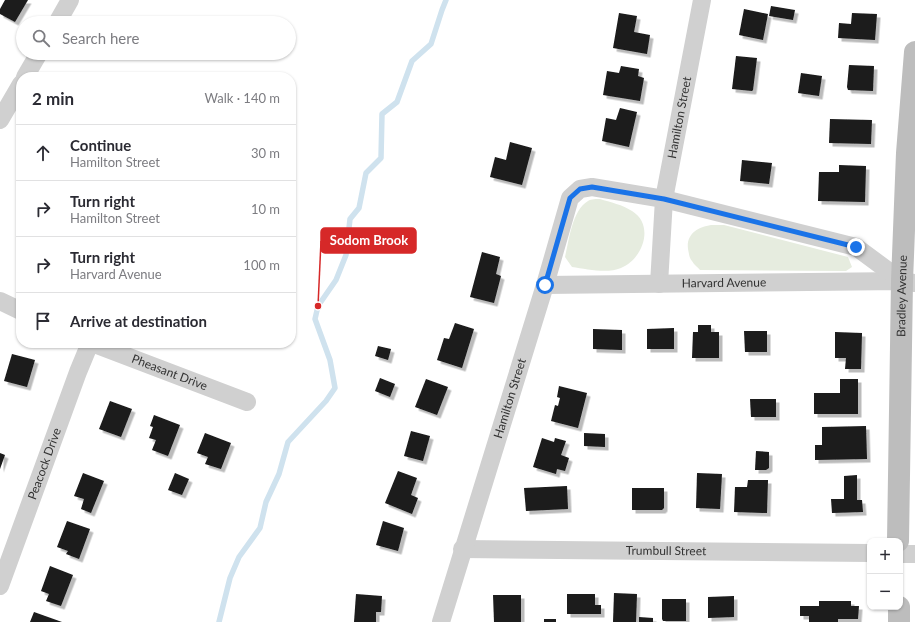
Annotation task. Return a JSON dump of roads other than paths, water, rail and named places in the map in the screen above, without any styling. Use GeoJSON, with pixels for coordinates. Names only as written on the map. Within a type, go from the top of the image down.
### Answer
{"type":"FeatureCollection","features":[{"type":"Feature","properties":{"kind":"street"},"geometry":{"type":"LineString","coordinates":[[61,16],[70,0]]}},
{"type":"Feature","properties":{"kind":"street","name":"Hamilton Street"},"geometry":{"type":"LineString","coordinates":[[659,284],[664,199],[702,0]]}},
{"type":"Feature","properties":{"kind":"street","name":"Bradley Avenue"},"geometry":{"type":"LineString","coordinates":[[898,538],[909,282],[907,153],[915,52]]}},
{"type":"Feature","properties":{"kind":"street"},"geometry":{"type":"LineString","coordinates":[[28,72],[35,60]]}},
{"type":"Feature","properties":{"kind":"street"},"geometry":{"type":"LineString","coordinates":[[0,120],[16,93]]}},
{"type":"Feature","properties":{"kind":"street","name":"Hamilton Street"},"geometry":{"type":"LineString","coordinates":[[440,622],[545,285],[570,198],[580,189],[592,187],[664,199]]}},
{"type":"Feature","properties":{"kind":"street"},"geometry":{"type":"LineString","coordinates":[[664,199],[856,247],[909,282]]}},
{"type":"Feature","properties":{"kind":"street","name":"Harvard Avenue"},"geometry":{"type":"LineString","coordinates":[[545,285],[909,282]]}},
{"type":"Feature","properties":{"kind":"street"},"geometry":{"type":"LineString","coordinates":[[0,301],[16,309]]}},
{"type":"Feature","properties":{"kind":"street","name":"Peacock Drive"},"geometry":{"type":"LineString","coordinates":[[0,586],[76,379],[89,348]]}},
{"type":"Feature","properties":{"kind":"street","name":"Pheasant Drive"},"geometry":{"type":"LineString","coordinates":[[104,348],[247,402]]}},
{"type":"Feature","properties":{"kind":"street","name":"Trumbull Street"},"geometry":{"type":"LineString","coordinates":[[462,549],[867,553]]}},
{"type":"Feature","properties":{"kind":"street"},"geometry":{"type":"LineString","coordinates":[[903,554],[915,554]]}},
{"type":"Feature","properties":{"kind":"street"},"geometry":{"type":"LineString","coordinates":[[899,610],[899,622]]}},
{"type":"Feature","properties":{"kind":"waterway"},"geometry":{"type":"LineString","coordinates":[[219,622],[230,578],[239,557],[260,528],[266,502],[279,474],[288,442],[326,401],[335,388],[330,360],[315,319],[318,306],[336,280],[346,255],[350,219],[359,208],[366,173],[381,158],[382,114],[397,102],[412,61],[431,44],[446,0]]}},
{"type":"Feature","properties":{"kind":"place","name":"Sodom Brook"},"geometry":{"type":"Point","coordinates":[318,306]}}]}
